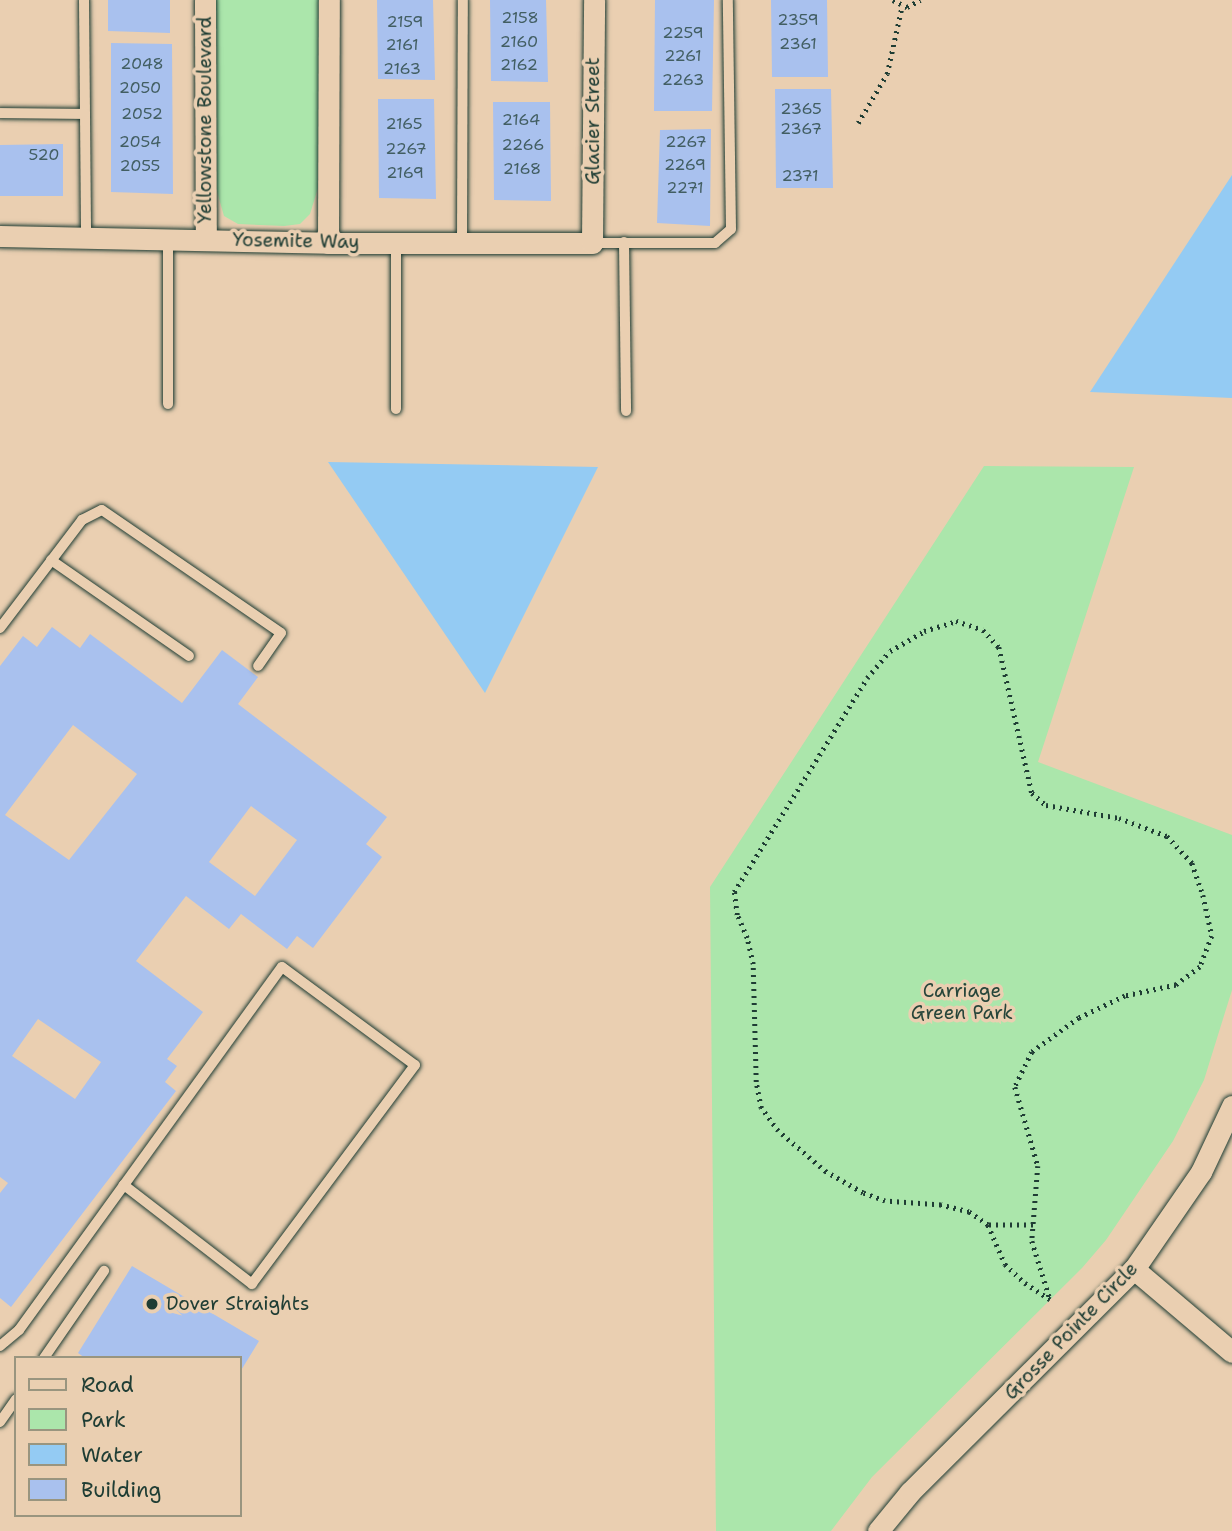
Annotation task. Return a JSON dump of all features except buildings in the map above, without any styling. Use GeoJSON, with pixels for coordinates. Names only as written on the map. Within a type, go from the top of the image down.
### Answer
{"type":"FeatureCollection","features":[{"type":"Feature","properties":{"kind":"street","name":"Yellowstone Boulevard"},"geometry":{"type":"LineString","coordinates":[[205,0],[205,239]]}},
{"type":"Feature","properties":{"kind":"street"},"geometry":{"type":"LineString","coordinates":[[328,243],[329,0]]}},
{"type":"Feature","properties":{"kind":"street","name":"Glacier Street"},"geometry":{"type":"LineString","coordinates":[[592,243],[594,0]]}},
{"type":"Feature","properties":{"kind":"street","name":"Yosemite Way"},"geometry":{"type":"LineString","coordinates":[[0,236],[328,243],[592,243]]}},
{"type":"Feature","properties":{"kind":"street","name":"Grosse Pointe Circle"},"geometry":{"type":"LineString","coordinates":[[878,1531],[910,1492],[1134,1269],[1201,1172],[1232,1106]]}},
{"type":"Feature","properties":{"kind":"street"},"geometry":{"type":"LineString","coordinates":[[1134,1269],[1232,1352]]}},
{"type":"Feature","properties":{"kind":"lane"},"geometry":{"type":"LineString","coordinates":[[84,0],[86,237]]}},
{"type":"Feature","properties":{"kind":"lane"},"geometry":{"type":"LineString","coordinates":[[461,242],[463,0]]}},
{"type":"Feature","properties":{"kind":"lane"},"geometry":{"type":"LineString","coordinates":[[592,243],[715,243],[731,229],[728,0]]}},
{"type":"Feature","properties":{"kind":"lane"},"geometry":{"type":"LineString","coordinates":[[0,113],[85,114]]}},
{"type":"Feature","properties":{"kind":"lane"},"geometry":{"type":"LineString","coordinates":[[168,239],[168,404]]}},
{"type":"Feature","properties":{"kind":"lane"},"geometry":{"type":"LineString","coordinates":[[396,242],[396,409]]}},
{"type":"Feature","properties":{"kind":"lane"},"geometry":{"type":"LineString","coordinates":[[624,242],[626,411]]}},
{"type":"Feature","properties":{"kind":"lane"},"geometry":{"type":"LineString","coordinates":[[0,628],[82,520],[102,510],[281,633],[258,666]]}},
{"type":"Feature","properties":{"kind":"lane"},"geometry":{"type":"LineString","coordinates":[[51,560],[189,656]]}},
{"type":"Feature","properties":{"kind":"lane"},"geometry":{"type":"LineString","coordinates":[[0,1346],[19,1330],[124,1185],[282,967],[415,1065],[252,1284],[124,1185]]}},
{"type":"Feature","properties":{"kind":"lane"},"geometry":{"type":"LineString","coordinates":[[45,1356],[104,1271]]}},
{"type":"Feature","properties":{"kind":"lane"},"geometry":{"type":"LineString","coordinates":[[0,1422],[14,1402]]}},
{"type":"Feature","properties":{"kind":"path"},"geometry":{"type":"LineString","coordinates":[[893,0],[902,6],[913,6],[920,0]]}},
{"type":"Feature","properties":{"kind":"path"},"geometry":{"type":"LineString","coordinates":[[858,123],[887,74],[902,6]]}},
{"type":"Feature","properties":{"kind":"path"},"geometry":{"type":"LineString","coordinates":[[956,621],[983,630],[999,648],[1032,793],[1046,805],[1119,818],[1167,836],[1192,863],[1203,895],[1212,936],[1200,967],[1176,985],[1125,996],[1079,1018],[1032,1052],[1015,1087],[1038,1166],[1032,1241],[1050,1299],[1025,1283],[1005,1264],[988,1225],[969,1212],[941,1205],[885,1201],[863,1194],[826,1172],[778,1131],[761,1108],[756,1082],[753,964],[747,938],[737,915],[734,892],[867,678],[890,652],[924,631],[956,621]]}},
{"type":"Feature","properties":{"kind":"path"},"geometry":{"type":"LineString","coordinates":[[988,1225],[1033,1225]]}},
{"type":"Feature","properties":{"kind":"green space"},"geometry":{"type":"Polygon","coordinates":[[[214,0],[323,0],[318,188],[310,214],[300,224],[238,224],[224,216],[214,181],[214,0]]]}},
{"type":"Feature","properties":{"kind":"green space","name":"Carriage Green Park"},"geometry":{"type":"Polygon","coordinates":[[[984,466],[1134,467],[1038,762],[1232,835],[1232,990],[1204,1080],[1173,1141],[1106,1240],[1082,1268],[872,1477],[831,1531],[716,1531],[710,887],[984,466]]]}},
{"type":"Feature","properties":{"kind":"water"},"geometry":{"type":"Polygon","coordinates":[[[1232,175],[1232,398],[1090,392],[1232,175]]]}},
{"type":"Feature","properties":{"kind":"water"},"geometry":{"type":"Polygon","coordinates":[[[328,462],[598,467],[485,693],[328,462]]]}},
{"type":"Feature","properties":{"kind":"place","name":"Dover Straights"},"geometry":{"type":"Point","coordinates":[152,1304]}}]}
